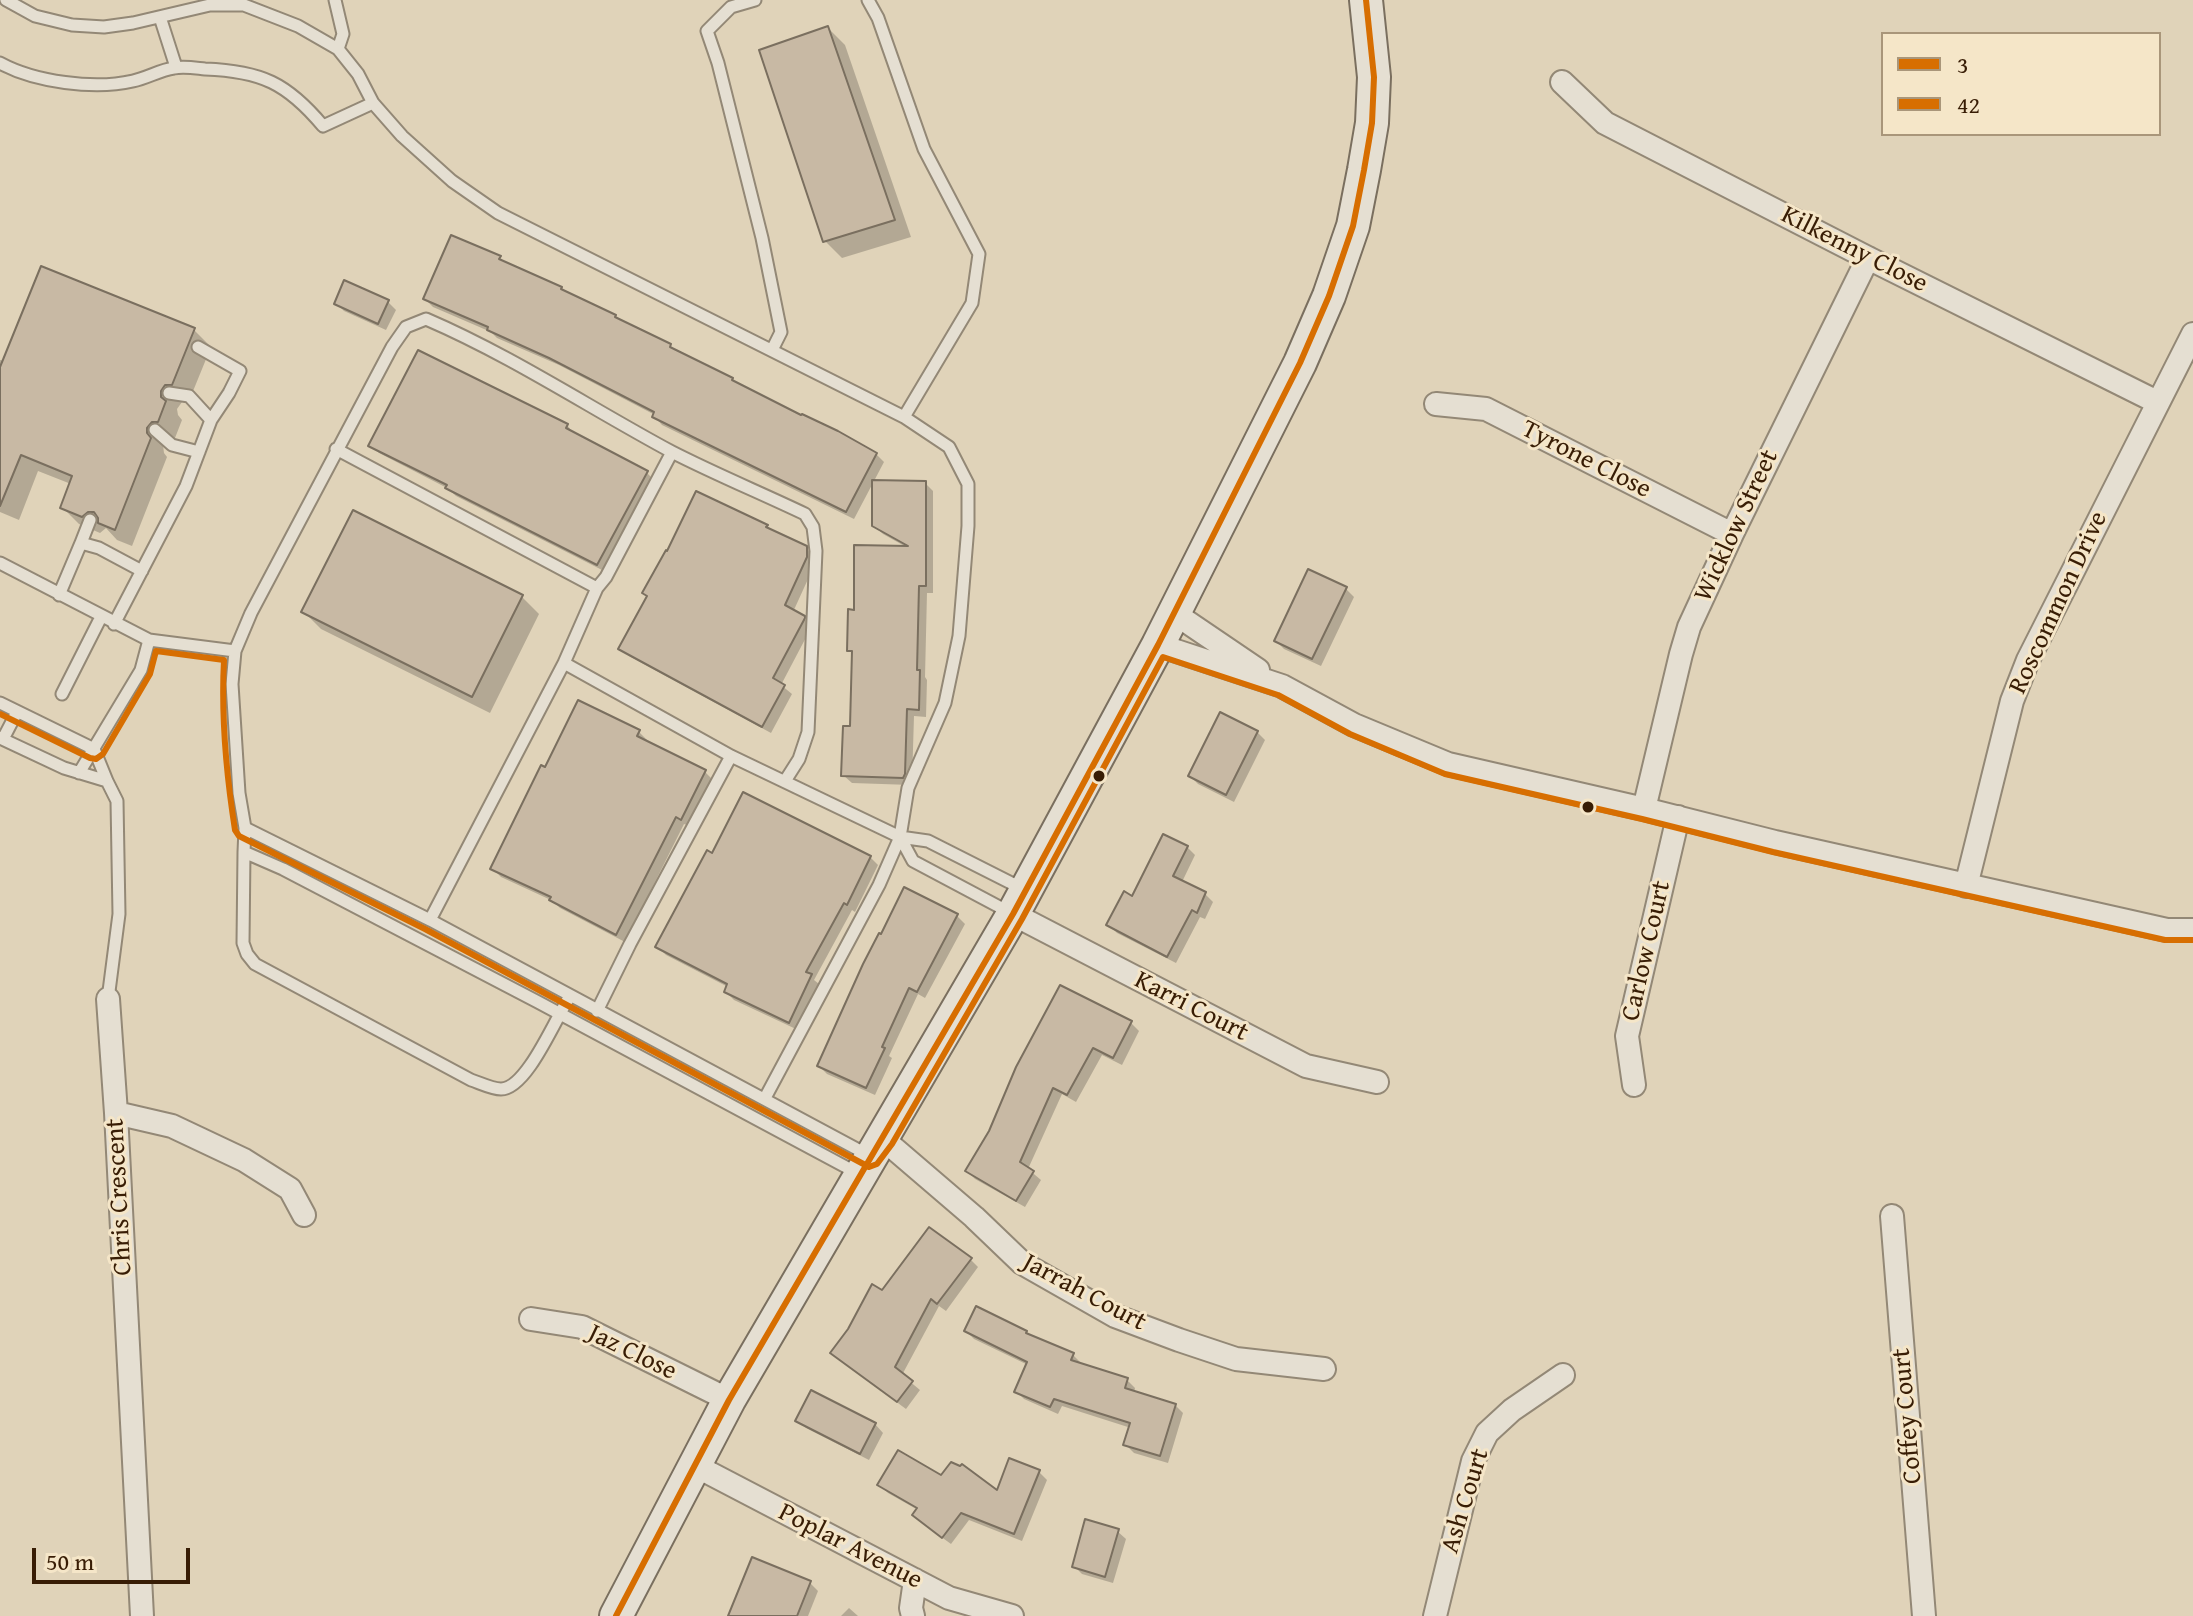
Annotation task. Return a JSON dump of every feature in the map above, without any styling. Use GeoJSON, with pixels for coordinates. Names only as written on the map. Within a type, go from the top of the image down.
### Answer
{"type":"FeatureCollection","features":[{"type":"Feature","properties":{"kind":"main road"},"geometry":{"type":"LineString","coordinates":[[616,1616],[729,1400],[1019,902],[1158,645],[1300,363],[1329,296],[1353,226],[1372,123],[1374,77],[1366,0]]}},
{"type":"Feature","properties":{"kind":"street","name":"Kilkenny Close"},"geometry":{"type":"LineString","coordinates":[[1562,82],[1605,123],[2157,402]]}},
{"type":"Feature","properties":{"kind":"street","name":"Wicklow Street"},"geometry":{"type":"LineString","coordinates":[[1644,809],[1689,627],[1868,258]]}},
{"type":"Feature","properties":{"kind":"street","name":"Roscommon Drive"},"geometry":{"type":"LineString","coordinates":[[1966,886],[2012,701],[2028,660],[2193,334]]}},
{"type":"Feature","properties":{"kind":"street","name":"Tyrone Close"},"geometry":{"type":"LineString","coordinates":[[1436,404],[1486,409],[1732,534]]}},
{"type":"Feature","properties":{"kind":"street"},"geometry":{"type":"LineString","coordinates":[[1174,613],[1282,686],[1354,725],[1448,764],[1966,886],[2167,930],[2193,930]]}},
{"type":"Feature","properties":{"kind":"street"},"geometry":{"type":"LineString","coordinates":[[1158,645],[1282,686]]}},
{"type":"Feature","properties":{"kind":"street","name":"Carlow Court"},"geometry":{"type":"LineString","coordinates":[[1634,1085],[1627,1036],[1678,817]]}},
{"type":"Feature","properties":{"kind":"street","name":"Karri Court"},"geometry":{"type":"LineString","coordinates":[[1019,902],[1306,1066],[1377,1082]]}},
{"type":"Feature","properties":{"kind":"street"},"geometry":{"type":"LineString","coordinates":[[2167,930],[2193,944]]}},
{"type":"Feature","properties":{"kind":"street","name":"Chris Crescent"},"geometry":{"type":"LineString","coordinates":[[108,999],[142,1616]]}},
{"type":"Feature","properties":{"kind":"street"},"geometry":{"type":"LineString","coordinates":[[116,1113],[172,1126],[244,1160],[290,1189],[304,1215]]}},
{"type":"Feature","properties":{"kind":"street","name":"Jarrah Court"},"geometry":{"type":"LineString","coordinates":[[871,1157],[974,1217],[1022,1263],[1115,1316],[1236,1359],[1324,1369]]}},
{"type":"Feature","properties":{"kind":"street","name":"Coffey Court"},"geometry":{"type":"LineString","coordinates":[[1892,1216],[1924,1616]]}},
{"type":"Feature","properties":{"kind":"street","name":"Jaz Close"},"geometry":{"type":"LineString","coordinates":[[531,1319],[582,1327],[729,1400]]}},
{"type":"Feature","properties":{"kind":"street","name":"Ash Court"},"geometry":{"type":"LineString","coordinates":[[1435,1616],[1473,1461],[1487,1433],[1512,1410],[1563,1375]]}},
{"type":"Feature","properties":{"kind":"street","name":"Poplar Avenue"},"geometry":{"type":"LineString","coordinates":[[694,1465],[915,1580],[947,1607],[1012,1616]]}},
{"type":"Feature","properties":{"kind":"street"},"geometry":{"type":"LineString","coordinates":[[913,1616],[911,1608],[915,1580]]}},
{"type":"Feature","properties":{"kind":"lane"},"geometry":{"type":"LineString","coordinates":[[0,6],[5,0],[35,16],[72,25],[104,27],[160,17],[209,2],[244,5],[298,26],[338,49],[358,74],[373,103],[402,136],[452,181],[498,213],[904,417],[949,447],[968,484],[968,526],[959,636],[945,703],[908,788],[900,837],[879,885],[765,1098]]}},
{"type":"Feature","properties":{"kind":"lane"},"geometry":{"type":"LineString","coordinates":[[335,0],[343,34],[338,49]]}},
{"type":"Feature","properties":{"kind":"lane"},"geometry":{"type":"LineString","coordinates":[[755,0],[731,7],[707,31],[718,63],[762,238],[781,332],[772,350]]}},
{"type":"Feature","properties":{"kind":"lane"},"geometry":{"type":"LineString","coordinates":[[868,0],[878,18],[924,149],[979,254],[972,303],[904,417]]}},
{"type":"Feature","properties":{"kind":"lane"},"geometry":{"type":"LineString","coordinates":[[160,17],[176,67]]}},
{"type":"Feature","properties":{"kind":"lane"},"geometry":{"type":"LineString","coordinates":[[0,63],[41,78],[87,84],[130,82],[176,67],[255,74],[288,90],[323,126],[373,103]]}},
{"type":"Feature","properties":{"kind":"lane"},"geometry":{"type":"LineString","coordinates":[[570,996],[529,1070],[515,1085],[501,1089],[471,1080],[255,964],[243,943],[245,828],[239,793],[232,684],[235,651],[251,613],[336,449],[406,327],[426,319],[449,329],[672,452],[805,514],[813,527],[816,551],[808,732],[799,759],[785,781]]}},
{"type":"Feature","properties":{"kind":"lane"},"geometry":{"type":"LineString","coordinates":[[114,624],[186,486],[211,420],[240,371],[198,347]]}},
{"type":"Feature","properties":{"kind":"lane"},"geometry":{"type":"LineString","coordinates":[[169,393],[189,396],[211,420]]}},
{"type":"Feature","properties":{"kind":"lane"},"geometry":{"type":"LineString","coordinates":[[155,430],[172,445],[199,452]]}},
{"type":"Feature","properties":{"kind":"lane"},"geometry":{"type":"LineString","coordinates":[[336,449],[597,588]]}},
{"type":"Feature","properties":{"kind":"lane"},"geometry":{"type":"LineString","coordinates":[[430,920],[564,663],[597,588],[606,577],[672,452]]}},
{"type":"Feature","properties":{"kind":"lane"},"geometry":{"type":"LineString","coordinates":[[59,595],[90,520]]}},
{"type":"Feature","properties":{"kind":"lane"},"geometry":{"type":"LineString","coordinates":[[81,543],[99,548],[142,571]]}},
{"type":"Feature","properties":{"kind":"lane"},"geometry":{"type":"LineString","coordinates":[[0,563],[149,640],[235,651]]}},
{"type":"Feature","properties":{"kind":"lane"},"geometry":{"type":"LineString","coordinates":[[62,694],[101,617]]}},
{"type":"Feature","properties":{"kind":"lane"},"geometry":{"type":"LineString","coordinates":[[79,773],[141,670],[149,640]]}},
{"type":"Feature","properties":{"kind":"lane"},"geometry":{"type":"LineString","coordinates":[[564,663],[731,756],[900,837],[928,841],[1019,902]]}},
{"type":"Feature","properties":{"kind":"lane"},"geometry":{"type":"LineString","coordinates":[[0,703],[94,749]]}},
{"type":"Feature","properties":{"kind":"lane"},"geometry":{"type":"LineString","coordinates":[[17,712],[2,738],[64,768],[107,781]]}},
{"type":"Feature","properties":{"kind":"lane","name":"Chris Crescent"},"geometry":{"type":"LineString","coordinates":[[94,749],[117,801],[119,914],[108,999]]}},
{"type":"Feature","properties":{"kind":"lane"},"geometry":{"type":"LineString","coordinates":[[598,1035],[602,1013],[630,944],[731,756]]}},
{"type":"Feature","properties":{"kind":"lane"},"geometry":{"type":"LineString","coordinates":[[245,828],[430,920],[871,1157]]}},
{"type":"Feature","properties":{"kind":"lane"},"geometry":{"type":"LineString","coordinates":[[900,837],[913,861],[1019,902]]}},
{"type":"Feature","properties":{"kind":"lane"},"geometry":{"type":"LineString","coordinates":[[244,852],[283,869],[829,1157],[871,1157]]}},
{"type":"Feature","properties":{"kind":"lane"},"geometry":{"type":"LineString","coordinates":[[538,1002],[547,985]]}},
{"type":"Feature","properties":{"kind":"building"},"geometry":{"type":"Polygon","coordinates":[[[828,26],[895,220],[823,242],[759,50],[828,26]]]}},
{"type":"Feature","properties":{"kind":"building"},"geometry":{"type":"Polygon","coordinates":[[[451,235],[562,287],[732,380],[877,453],[846,512],[652,417],[654,412],[487,330],[488,327],[423,299],[451,235]]]}},
{"type":"Feature","properties":{"kind":"building"},"geometry":{"type":"Polygon","coordinates":[[[41,266],[195,328],[172,385],[165,385],[161,391],[161,397],[166,401],[158,422],[152,422],[147,428],[151,438],[115,530],[98,523],[94,512],[82,517],[60,508],[72,476],[21,455],[0,506],[0,367],[41,266]]]}},
{"type":"Feature","properties":{"kind":"building"},"geometry":{"type":"Polygon","coordinates":[[[344,280],[389,300],[378,324],[334,304],[344,280]]]}},
{"type":"Feature","properties":{"kind":"building"},"geometry":{"type":"Polygon","coordinates":[[[418,350],[568,424],[566,428],[648,471],[597,565],[368,446],[418,350]]]}},
{"type":"Feature","properties":{"kind":"building"},"geometry":{"type":"Polygon","coordinates":[[[872,480],[926,481],[926,586],[919,586],[919,710],[907,709],[903,778],[841,776],[843,726],[850,726],[852,651],[847,651],[848,609],[854,610],[854,545],[908,546],[872,526],[872,480]]]}},
{"type":"Feature","properties":{"kind":"building"},"geometry":{"type":"Polygon","coordinates":[[[696,491],[807,546],[807,557],[785,605],[805,618],[773,678],[785,685],[762,727],[618,649],[647,596],[642,593],[667,551],[696,491]]]}},
{"type":"Feature","properties":{"kind":"building"},"geometry":{"type":"Polygon","coordinates":[[[353,510],[523,595],[472,697],[301,612],[353,510]]]}},
{"type":"Feature","properties":{"kind":"building"},"geometry":{"type":"Polygon","coordinates":[[[1308,569],[1347,587],[1312,659],[1274,641],[1308,569]]]}},
{"type":"Feature","properties":{"kind":"building"},"geometry":{"type":"Polygon","coordinates":[[[578,700],[640,730],[637,736],[706,770],[681,820],[676,817],[616,935],[549,900],[551,897],[490,869],[541,765],[545,767],[578,700]]]}},
{"type":"Feature","properties":{"kind":"building"},"geometry":{"type":"Polygon","coordinates":[[[1220,712],[1258,731],[1226,795],[1188,776],[1220,712]]]}},
{"type":"Feature","properties":{"kind":"building"},"geometry":{"type":"Polygon","coordinates":[[[743,792],[871,856],[847,905],[844,903],[806,972],[812,974],[789,1023],[724,992],[727,984],[655,947],[707,850],[712,853],[743,792]]]}},
{"type":"Feature","properties":{"kind":"building"},"geometry":{"type":"Polygon","coordinates":[[[1163,834],[1188,846],[1173,876],[1206,892],[1197,913],[1192,910],[1167,957],[1106,925],[1124,891],[1132,896],[1163,834]]]}},
{"type":"Feature","properties":{"kind":"building"},"geometry":{"type":"Polygon","coordinates":[[[904,887],[958,914],[917,992],[909,988],[866,1088],[817,1066],[863,964],[904,887]]]}},
{"type":"Feature","properties":{"kind":"building"},"geometry":{"type":"Polygon","coordinates":[[[1060,985],[1132,1021],[1113,1058],[1093,1048],[1067,1095],[1053,1088],[1020,1162],[1034,1171],[1016,1201],[965,1171],[989,1131],[1016,1067],[1060,985]]]}},
{"type":"Feature","properties":{"kind":"building"},"geometry":{"type":"Polygon","coordinates":[[[929,1227],[972,1258],[937,1304],[931,1299],[895,1367],[913,1381],[897,1402],[830,1353],[848,1329],[872,1284],[882,1290],[929,1227]]]}},
{"type":"Feature","properties":{"kind":"building"},"geometry":{"type":"Polygon","coordinates":[[[976,1306],[1026,1333],[1074,1353],[1071,1360],[1128,1378],[1125,1388],[1176,1404],[1160,1456],[1123,1445],[1130,1423],[1054,1399],[1050,1407],[1014,1392],[1027,1362],[964,1331],[976,1306]]]}},
{"type":"Feature","properties":{"kind":"building"},"geometry":{"type":"Polygon","coordinates":[[[811,1390],[876,1423],[860,1454],[795,1421],[811,1390]]]}},
{"type":"Feature","properties":{"kind":"building"},"geometry":{"type":"Polygon","coordinates":[[[898,1450],[941,1475],[951,1462],[962,1464],[997,1490],[1009,1458],[1040,1470],[1014,1534],[961,1513],[942,1538],[912,1515],[917,1508],[877,1485],[898,1450]]]}},
{"type":"Feature","properties":{"kind":"building"},"geometry":{"type":"Polygon","coordinates":[[[1085,1519],[1119,1529],[1105,1577],[1072,1567],[1085,1519]]]}},
{"type":"Feature","properties":{"kind":"building"},"geometry":{"type":"Polygon","coordinates":[[[752,1557],[811,1581],[797,1616],[728,1616],[752,1557]]]}},
{"type":"Feature","properties":{"kind":"transit line","name":"3"},"geometry":{"type":"LineString","coordinates":[[616,1616],[729,1400],[1013,914],[1158,645],[1300,363],[1329,296],[1353,226],[1364,170],[1372,123],[1374,77],[1366,0]]}},
{"type":"Feature","properties":{"kind":"transit line","name":"42"},"geometry":{"type":"LineString","coordinates":[[0,714],[96,759],[103,754],[150,674],[156,651],[224,660],[227,766],[235,830],[239,836],[425,929],[869,1167],[877,1164],[892,1144],[1022,919],[1163,657],[1278,695],[1350,734],[1445,774],[2165,940],[2193,940]]}}]}
